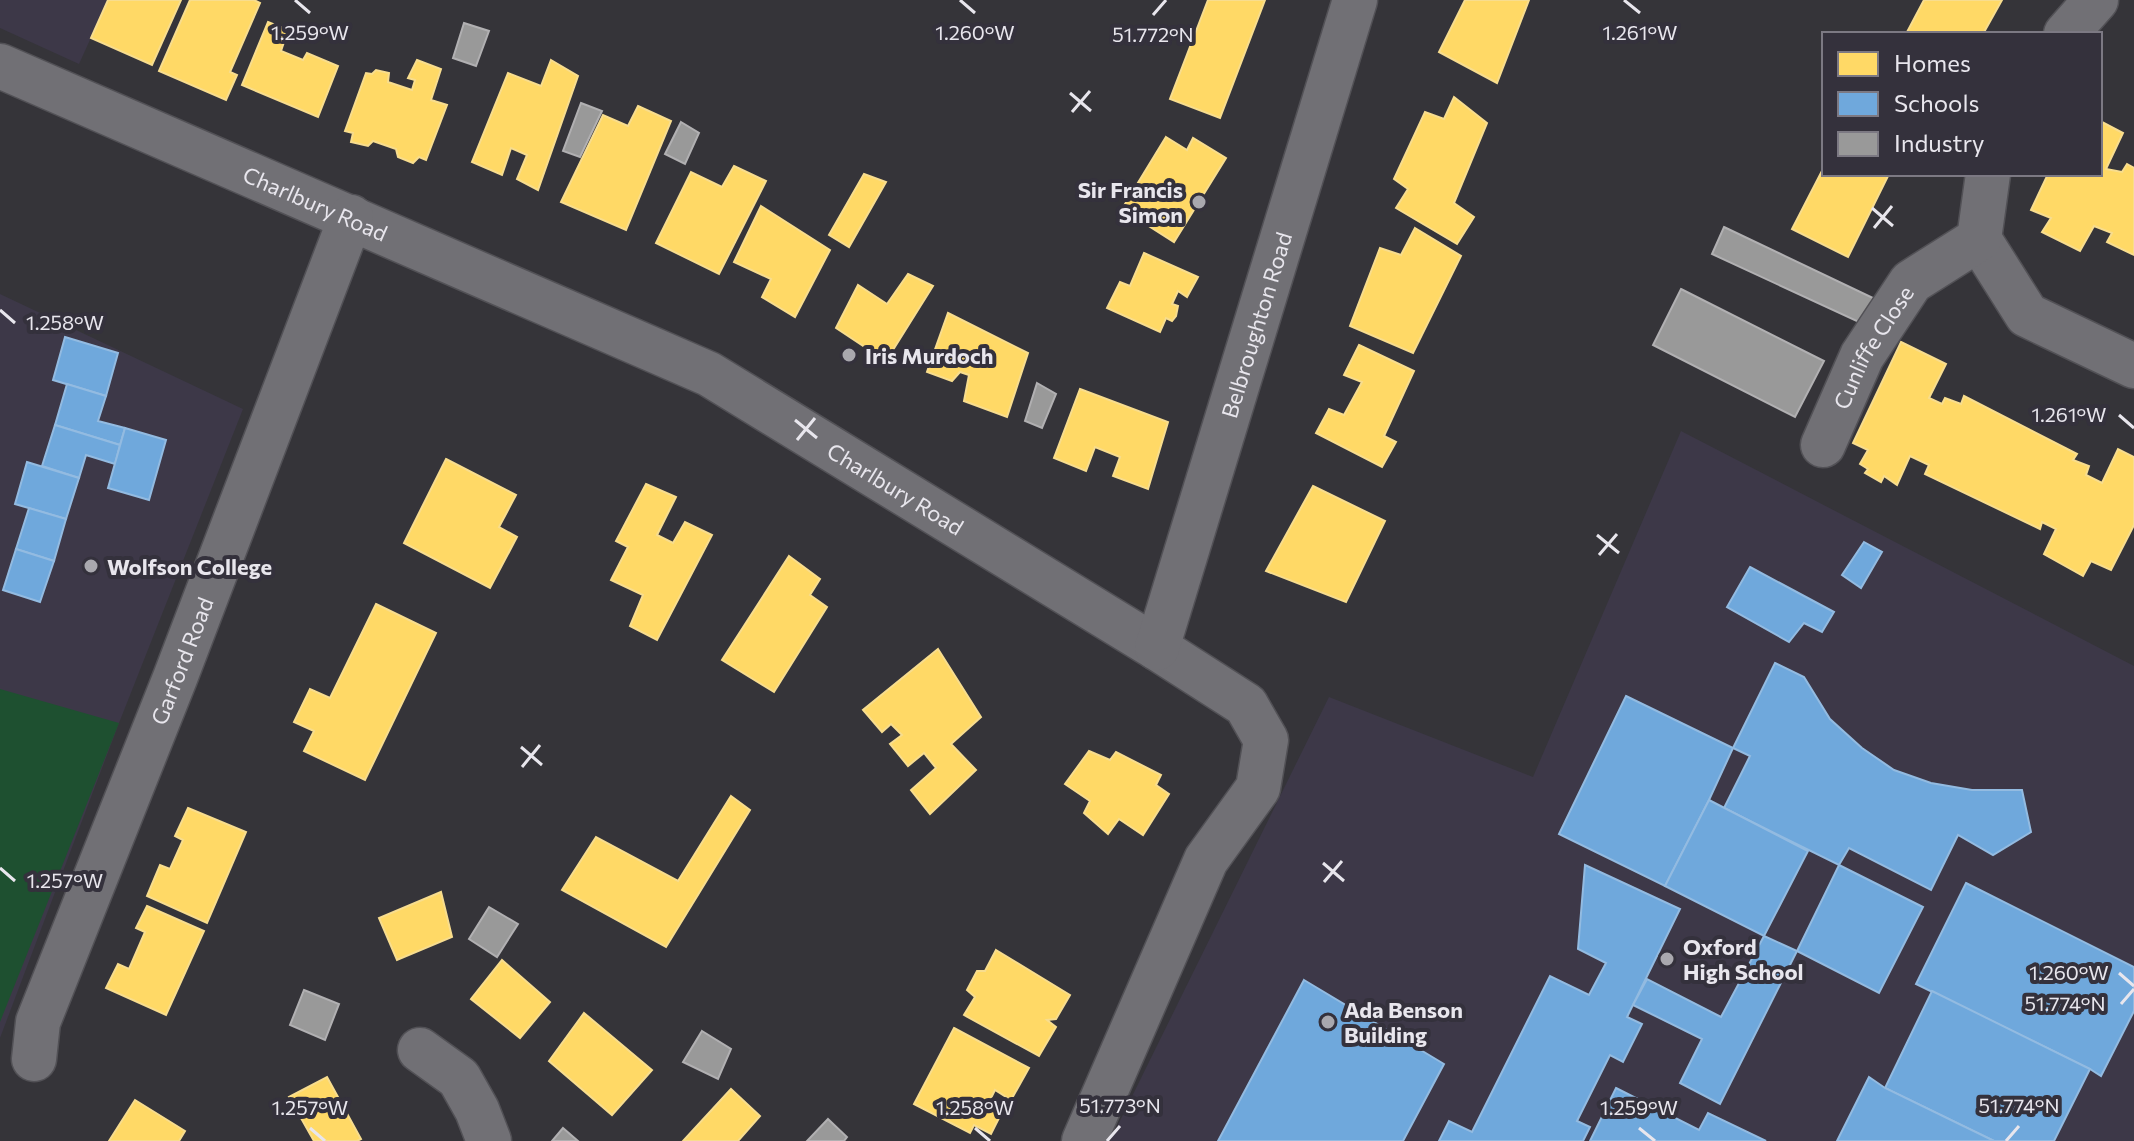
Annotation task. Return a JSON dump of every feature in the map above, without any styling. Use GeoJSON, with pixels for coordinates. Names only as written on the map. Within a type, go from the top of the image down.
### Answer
{"type":"FeatureCollection","features":[{"type":"Feature","properties":{"kind":"street","name":"Belbroughton Road"},"geometry":{"type":"LineString","coordinates":[[1157,648],[1355,0]]}},
{"type":"Feature","properties":{"kind":"street"},"geometry":{"type":"LineString","coordinates":[[2068,32],[2096,0]]}},
{"type":"Feature","properties":{"kind":"street","name":"Charlbury Road"},"geometry":{"type":"LineString","coordinates":[[0,66],[709,374],[1246,705],[1266,740],[1258,788],[1206,860],[1084,1141]]}},
{"type":"Feature","properties":{"kind":"street"},"geometry":{"type":"LineString","coordinates":[[1988,176],[1979,239],[2027,315],[2134,366]]}},
{"type":"Feature","properties":{"kind":"street","name":"Garford Road"},"geometry":{"type":"LineString","coordinates":[[34,1059],[38,1022],[175,678],[351,217]]}},
{"type":"Feature","properties":{"kind":"street","name":"Cunliffe Close"},"geometry":{"type":"LineString","coordinates":[[1823,445],[1862,356],[1911,282],[1979,239]]}},
{"type":"Feature","properties":{"kind":"street"},"geometry":{"type":"LineString","coordinates":[[420,1050],[459,1078],[477,1110],[489,1141]]}},
{"type":"Feature","properties":{"kind":"shaded area"},"geometry":{"type":"Polygon","coordinates":[[[0,0],[108,0],[79,64],[0,28],[0,0]]]}},
{"type":"Feature","properties":{"kind":"shaded area","name":"Wolfson College"},"geometry":{"type":"Polygon","coordinates":[[[0,294],[243,409],[119,723],[0,1038],[0,294]]]}},
{"type":"Feature","properties":{"kind":"shaded area","name":"Oxford High School"},"geometry":{"type":"Polygon","coordinates":[[[1681,431],[2134,666],[2134,1141],[1110,1141],[1329,697],[1533,777],[1681,431]]]}},
{"type":"Feature","properties":{"kind":"green space"},"geometry":{"type":"Polygon","coordinates":[[[0,689],[119,723],[0,1022],[0,689]]]}},
{"type":"Feature","properties":{"kind":"building: Homes"},"geometry":{"type":"Polygon","coordinates":[[[108,0],[181,0],[152,65],[91,38],[108,0]]]}},
{"type":"Feature","properties":{"kind":"building: Homes"},"geometry":{"type":"Polygon","coordinates":[[[190,0],[254,0],[260,3],[230,72],[237,75],[226,100],[159,71],[190,0]]]}},
{"type":"Feature","properties":{"kind":"building: Homes"},"geometry":{"type":"Polygon","coordinates":[[[1208,0],[1265,0],[1220,118],[1170,99],[1208,0]]]}},
{"type":"Feature","properties":{"kind":"building: Homes"},"geometry":{"type":"Polygon","coordinates":[[[1465,0],[1529,0],[1497,83],[1439,52],[1465,0]]]}},
{"type":"Feature","properties":{"kind":"building: Homes"},"geometry":{"type":"Polygon","coordinates":[[[1924,0],[2002,0],[1984,32],[1907,32],[1924,0]]]}},
{"type":"Feature","properties":{"kind":"building: Homes"},"geometry":{"type":"Polygon","coordinates":[[[268,22],[288,30],[281,51],[303,60],[307,53],[338,66],[318,117],[242,85],[268,22]]]}},
{"type":"Feature","properties":{"kind":"building: Homes"},"geometry":{"type":"Polygon","coordinates":[[[417,60],[441,69],[431,100],[447,105],[426,160],[419,157],[413,163],[398,157],[396,149],[373,141],[368,146],[351,142],[353,133],[345,131],[366,73],[372,74],[376,70],[389,73],[388,82],[412,90],[415,80],[408,78],[417,60]]]}},
{"type":"Feature","properties":{"kind":"building: Homes"},"geometry":{"type":"Polygon","coordinates":[[[551,60],[578,76],[538,190],[517,179],[527,155],[511,148],[502,175],[472,162],[508,73],[541,86],[551,60]]]}},
{"type":"Feature","properties":{"kind":"building: Homes"},"geometry":{"type":"Polygon","coordinates":[[[1454,97],[1487,123],[1454,203],[1474,217],[1457,244],[1396,208],[1408,189],[1394,179],[1425,112],[1444,119],[1454,97]]]}},
{"type":"Feature","properties":{"kind":"building: Homes"},"geometry":{"type":"Polygon","coordinates":[[[638,106],[671,121],[626,230],[561,202],[603,115],[628,126],[638,106]]]}},
{"type":"Feature","properties":{"kind":"building: Homes"},"geometry":{"type":"Polygon","coordinates":[[[2102,122],[2123,133],[2106,169],[2122,172],[2127,164],[2134,168],[2134,255],[2107,242],[2112,233],[2094,226],[2080,251],[2042,232],[2051,218],[2031,210],[2047,176],[2102,176],[2102,122]]]}},
{"type":"Feature","properties":{"kind":"building: Homes"},"geometry":{"type":"Polygon","coordinates":[[[1166,137],[1187,150],[1193,138],[1226,158],[1174,242],[1122,209],[1166,137]]]}},
{"type":"Feature","properties":{"kind":"building: Homes"},"geometry":{"type":"Polygon","coordinates":[[[734,166],[766,181],[719,274],[656,243],[691,172],[722,187],[734,166]]]}},
{"type":"Feature","properties":{"kind":"building: Homes"},"geometry":{"type":"Polygon","coordinates":[[[1822,171],[1822,176],[1888,176],[1848,257],[1792,229],[1822,171]]]}},
{"type":"Feature","properties":{"kind":"building: Homes"},"geometry":{"type":"Polygon","coordinates":[[[864,174],[886,182],[849,247],[829,235],[864,174]]]}},
{"type":"Feature","properties":{"kind":"building: Homes"},"geometry":{"type":"Polygon","coordinates":[[[761,206],[830,250],[795,317],[762,297],[771,279],[734,262],[761,206]]]}},
{"type":"Feature","properties":{"kind":"building: Homes"},"geometry":{"type":"Polygon","coordinates":[[[1415,228],[1461,256],[1413,353],[1350,326],[1380,248],[1401,255],[1415,228]]]}},
{"type":"Feature","properties":{"kind":"building: Homes"},"geometry":{"type":"Polygon","coordinates":[[[1144,253],[1198,277],[1187,297],[1178,291],[1172,304],[1178,306],[1176,316],[1172,321],[1166,318],[1160,332],[1107,308],[1120,282],[1130,286],[1144,253]]]}},
{"type":"Feature","properties":{"kind":"building: Homes"},"geometry":{"type":"Polygon","coordinates":[[[908,274],[933,286],[886,361],[836,328],[858,285],[887,304],[908,274]]]}},
{"type":"Feature","properties":{"kind":"building: Homes"},"geometry":{"type":"Polygon","coordinates":[[[948,313],[1028,353],[1007,417],[964,401],[969,375],[960,372],[952,381],[927,372],[948,313]]]}},
{"type":"Feature","properties":{"kind":"building: Homes"},"geometry":{"type":"Polygon","coordinates":[[[1901,342],[1946,364],[1929,398],[1942,404],[1945,398],[1961,404],[1964,396],[2077,454],[2073,460],[2089,466],[2086,475],[2102,483],[2118,449],[2134,457],[2134,525],[2111,570],[2091,561],[2083,576],[2044,554],[2056,529],[2042,522],[2040,529],[1925,474],[1929,465],[1910,456],[1897,485],[1884,476],[1881,482],[1865,473],[1868,469],[1860,464],[1868,450],[1853,443],[1901,342]]]}},
{"type":"Feature","properties":{"kind":"building: Homes"},"geometry":{"type":"Polygon","coordinates":[[[1359,345],[1414,371],[1384,436],[1396,442],[1382,467],[1316,433],[1329,409],[1344,415],[1362,382],[1344,375],[1359,345]]]}},
{"type":"Feature","properties":{"kind":"building: Homes"},"geometry":{"type":"Polygon","coordinates":[[[1080,389],[1168,422],[1148,489],[1113,476],[1120,457],[1095,447],[1086,471],[1054,458],[1080,389]]]}},
{"type":"Feature","properties":{"kind":"building: Homes"},"geometry":{"type":"Polygon","coordinates":[[[446,459],[516,495],[499,527],[517,537],[490,588],[404,543],[446,459]]]}},
{"type":"Feature","properties":{"kind":"building: Homes"},"geometry":{"type":"Polygon","coordinates":[[[646,484],[676,497],[657,535],[673,543],[685,522],[712,535],[657,640],[630,626],[643,595],[611,580],[628,547],[616,541],[646,484]]]}},
{"type":"Feature","properties":{"kind":"building: Homes"},"geometry":{"type":"Polygon","coordinates":[[[1313,486],[1385,521],[1346,602],[1266,571],[1313,486]]]}},
{"type":"Feature","properties":{"kind":"building: Homes"},"geometry":{"type":"Polygon","coordinates":[[[789,556],[820,579],[810,595],[827,607],[774,692],[722,660],[789,556]]]}},
{"type":"Feature","properties":{"kind":"building: Homes"},"geometry":{"type":"Polygon","coordinates":[[[376,604],[436,633],[365,780],[304,751],[314,731],[294,722],[310,689],[330,698],[376,604]]]}},
{"type":"Feature","properties":{"kind":"building: Homes"},"geometry":{"type":"Polygon","coordinates":[[[938,649],[981,717],[951,744],[976,770],[930,814],[911,790],[936,768],[924,753],[908,766],[890,744],[902,735],[891,724],[882,732],[863,710],[938,649]]]}},
{"type":"Feature","properties":{"kind":"building: Homes"},"geometry":{"type":"Polygon","coordinates":[[[1089,751],[1110,760],[1116,752],[1161,775],[1156,785],[1169,794],[1143,835],[1119,819],[1108,834],[1084,813],[1090,801],[1065,784],[1089,751]]]}},
{"type":"Feature","properties":{"kind":"building: Homes"},"geometry":{"type":"Polygon","coordinates":[[[731,796],[750,810],[666,947],[562,890],[596,837],[678,881],[731,796]]]}},
{"type":"Feature","properties":{"kind":"building: Homes"},"geometry":{"type":"Polygon","coordinates":[[[188,808],[246,832],[207,923],[147,896],[160,865],[170,869],[183,840],[175,836],[188,808]]]}},
{"type":"Feature","properties":{"kind":"building: Homes"},"geometry":{"type":"Polygon","coordinates":[[[441,892],[452,937],[397,960],[379,918],[441,892]]]}},
{"type":"Feature","properties":{"kind":"building: Homes"},"geometry":{"type":"Polygon","coordinates":[[[147,906],[204,931],[166,1015],[106,988],[118,964],[129,969],[145,932],[136,928],[147,906]]]}},
{"type":"Feature","properties":{"kind":"building: Homes"},"geometry":{"type":"Polygon","coordinates":[[[996,950],[1070,995],[1056,1019],[1047,1020],[1056,1027],[1039,1056],[964,1015],[975,997],[967,990],[977,971],[985,971],[996,950]]]}},
{"type":"Feature","properties":{"kind":"building: Homes"},"geometry":{"type":"Polygon","coordinates":[[[502,960],[550,1002],[520,1038],[471,999],[502,960]]]}},
{"type":"Feature","properties":{"kind":"building: Homes"},"geometry":{"type":"Polygon","coordinates":[[[584,1013],[652,1070],[612,1115],[549,1061],[584,1013]]]}},
{"type":"Feature","properties":{"kind":"building: Homes"},"geometry":{"type":"Polygon","coordinates":[[[954,1028],[1029,1068],[1011,1100],[995,1090],[990,1100],[1003,1110],[991,1134],[974,1125],[970,1133],[914,1104],[954,1028]]]}},
{"type":"Feature","properties":{"kind":"building: Homes"},"geometry":{"type":"Polygon","coordinates":[[[327,1077],[361,1139],[314,1141],[289,1097],[327,1077]]]}},
{"type":"Feature","properties":{"kind":"building: Homes"},"geometry":{"type":"Polygon","coordinates":[[[731,1089],[760,1116],[738,1141],[683,1141],[731,1089]]]}},
{"type":"Feature","properties":{"kind":"building: Homes"},"geometry":{"type":"Polygon","coordinates":[[[135,1100],[185,1131],[179,1141],[109,1141],[135,1100]]]}},
{"type":"Feature","properties":{"kind":"building: Schools"},"geometry":{"type":"Polygon","coordinates":[[[65,337],[118,353],[106,396],[53,380],[65,337]]]}},
{"type":"Feature","properties":{"kind":"building: Schools"},"geometry":{"type":"Polygon","coordinates":[[[67,384],[106,396],[98,421],[125,428],[120,445],[55,425],[67,384]]]}},
{"type":"Feature","properties":{"kind":"building: Schools"},"geometry":{"type":"Polygon","coordinates":[[[55,425],[120,445],[115,464],[86,455],[79,478],[42,466],[55,425]]]}},
{"type":"Feature","properties":{"kind":"building: Schools"},"geometry":{"type":"Polygon","coordinates":[[[125,428],[166,440],[149,500],[108,488],[125,428]]]}},
{"type":"Feature","properties":{"kind":"building: Schools"},"geometry":{"type":"Polygon","coordinates":[[[27,462],[79,478],[66,519],[15,504],[27,462]]]}},
{"type":"Feature","properties":{"kind":"building: Schools"},"geometry":{"type":"Polygon","coordinates":[[[29,508],[66,519],[54,561],[16,549],[29,508]]]}},
{"type":"Feature","properties":{"kind":"building: Schools"},"geometry":{"type":"Polygon","coordinates":[[[1864,542],[1882,552],[1861,588],[1842,575],[1864,542]]]}},
{"type":"Feature","properties":{"kind":"building: Schools"},"geometry":{"type":"Polygon","coordinates":[[[16,549],[54,561],[40,602],[3,590],[16,549]]]}},
{"type":"Feature","properties":{"kind":"building: Schools"},"geometry":{"type":"Polygon","coordinates":[[[1750,567],[1834,612],[1822,632],[1804,623],[1789,642],[1727,607],[1750,567]]]}},
{"type":"Feature","properties":{"kind":"building: Schools"},"geometry":{"type":"Polygon","coordinates":[[[1775,663],[1804,677],[1830,719],[1862,748],[1894,770],[1931,783],[1972,790],[2022,790],[2031,832],[1993,855],[1958,835],[1931,890],[1849,848],[1839,865],[1724,808],[1750,756],[1733,748],[1775,663]]]}},
{"type":"Feature","properties":{"kind":"building: Schools"},"geometry":{"type":"Polygon","coordinates":[[[1626,696],[1733,748],[1665,886],[1559,834],[1626,696]]]}},
{"type":"Feature","properties":{"kind":"building: Schools"},"geometry":{"type":"Polygon","coordinates":[[[1709,800],[1808,851],[1764,936],[1665,886],[1709,800]]]}},
{"type":"Feature","properties":{"kind":"building: Schools"},"geometry":{"type":"Polygon","coordinates":[[[1585,865],[1680,909],[1627,1017],[1642,1024],[1623,1062],[1610,1055],[1577,1121],[1590,1127],[1583,1141],[1439,1141],[1449,1121],[1472,1132],[1550,976],[1589,995],[1606,963],[1578,949],[1585,865]]]}},
{"type":"Feature","properties":{"kind":"building: Schools"},"geometry":{"type":"Polygon","coordinates":[[[1839,865],[1923,907],[1879,993],[1797,951],[1839,865]]]}},
{"type":"Feature","properties":{"kind":"building: Schools"},"geometry":{"type":"Polygon","coordinates":[[[1966,883],[2134,967],[2134,1011],[2101,1076],[1916,984],[1966,883]]]}},
{"type":"Feature","properties":{"kind":"building: Schools"},"geometry":{"type":"Polygon","coordinates":[[[1764,936],[1797,951],[1720,1104],[1680,1083],[1702,1039],[1633,1005],[1647,979],[1721,1017],[1764,936]]]}},
{"type":"Feature","properties":{"kind":"building: Schools","name":"Ada Benson Building"},"geometry":{"type":"Polygon","coordinates":[[[1304,980],[1444,1064],[1403,1141],[1218,1141],[1304,980]]]}},
{"type":"Feature","properties":{"kind":"building: Schools"},"geometry":{"type":"Polygon","coordinates":[[[1932,991],[2090,1069],[2054,1141],[1994,1141],[1885,1088],[1932,991]]]}},
{"type":"Feature","properties":{"kind":"building: Schools"},"geometry":{"type":"Polygon","coordinates":[[[1869,1077],[1885,1088],[1994,1141],[1837,1141],[1869,1077]]]}},
{"type":"Feature","properties":{"kind":"building: Schools"},"geometry":{"type":"Polygon","coordinates":[[[1616,1088],[1699,1130],[1708,1113],[1766,1141],[1590,1141],[1616,1088]]]}},
{"type":"Feature","properties":{"kind":"building: Industry"},"geometry":{"type":"Polygon","coordinates":[[[464,23],[489,31],[476,66],[453,58],[464,23]]]}},
{"type":"Feature","properties":{"kind":"building: Industry"},"geometry":{"type":"Polygon","coordinates":[[[581,103],[602,111],[580,157],[563,151],[581,103]]]}},
{"type":"Feature","properties":{"kind":"building: Industry"},"geometry":{"type":"Polygon","coordinates":[[[681,122],[699,133],[685,164],[665,154],[681,122]]]}},
{"type":"Feature","properties":{"kind":"building: Industry"},"geometry":{"type":"Polygon","coordinates":[[[1724,227],[1873,298],[1861,323],[1712,254],[1724,227]]]}},
{"type":"Feature","properties":{"kind":"building: Industry"},"geometry":{"type":"Polygon","coordinates":[[[1681,289],[1824,361],[1795,417],[1653,345],[1681,289]]]}},
{"type":"Feature","properties":{"kind":"building: Industry"},"geometry":{"type":"Polygon","coordinates":[[[1037,383],[1056,394],[1042,428],[1025,421],[1037,383]]]}},
{"type":"Feature","properties":{"kind":"building: Industry"},"geometry":{"type":"Polygon","coordinates":[[[489,907],[518,924],[497,957],[469,939],[489,907]]]}},
{"type":"Feature","properties":{"kind":"building: Industry"},"geometry":{"type":"Polygon","coordinates":[[[304,990],[339,1004],[325,1040],[290,1025],[304,990]]]}},
{"type":"Feature","properties":{"kind":"building: Industry"},"geometry":{"type":"Polygon","coordinates":[[[702,1031],[731,1049],[718,1079],[683,1062],[702,1031]]]}},
{"type":"Feature","properties":{"kind":"building: Industry"},"geometry":{"type":"Polygon","coordinates":[[[828,1119],[847,1137],[844,1141],[807,1141],[828,1119]]]}},
{"type":"Feature","properties":{"kind":"building: Industry"},"geometry":{"type":"Polygon","coordinates":[[[563,1128],[578,1141],[552,1141],[563,1128]]]}},
{"type":"Feature","properties":{"kind":"place","name":"Sir Francis Simon"},"geometry":{"type":"Point","coordinates":[1199,202]}},
{"type":"Feature","properties":{"kind":"place","name":"Iris Murdoch"},"geometry":{"type":"Point","coordinates":[849,355]}},
{"type":"Feature","properties":{"kind":"place","name":"Wolfson College"},"geometry":{"type":"Point","coordinates":[91,566]}},
{"type":"Feature","properties":{"kind":"place","name":"Oxford High School"},"geometry":{"type":"Point","coordinates":[1667,959]}},
{"type":"Feature","properties":{"kind":"place","name":"Ada Benson Building"},"geometry":{"type":"Point","coordinates":[1328,1022]}}]}
